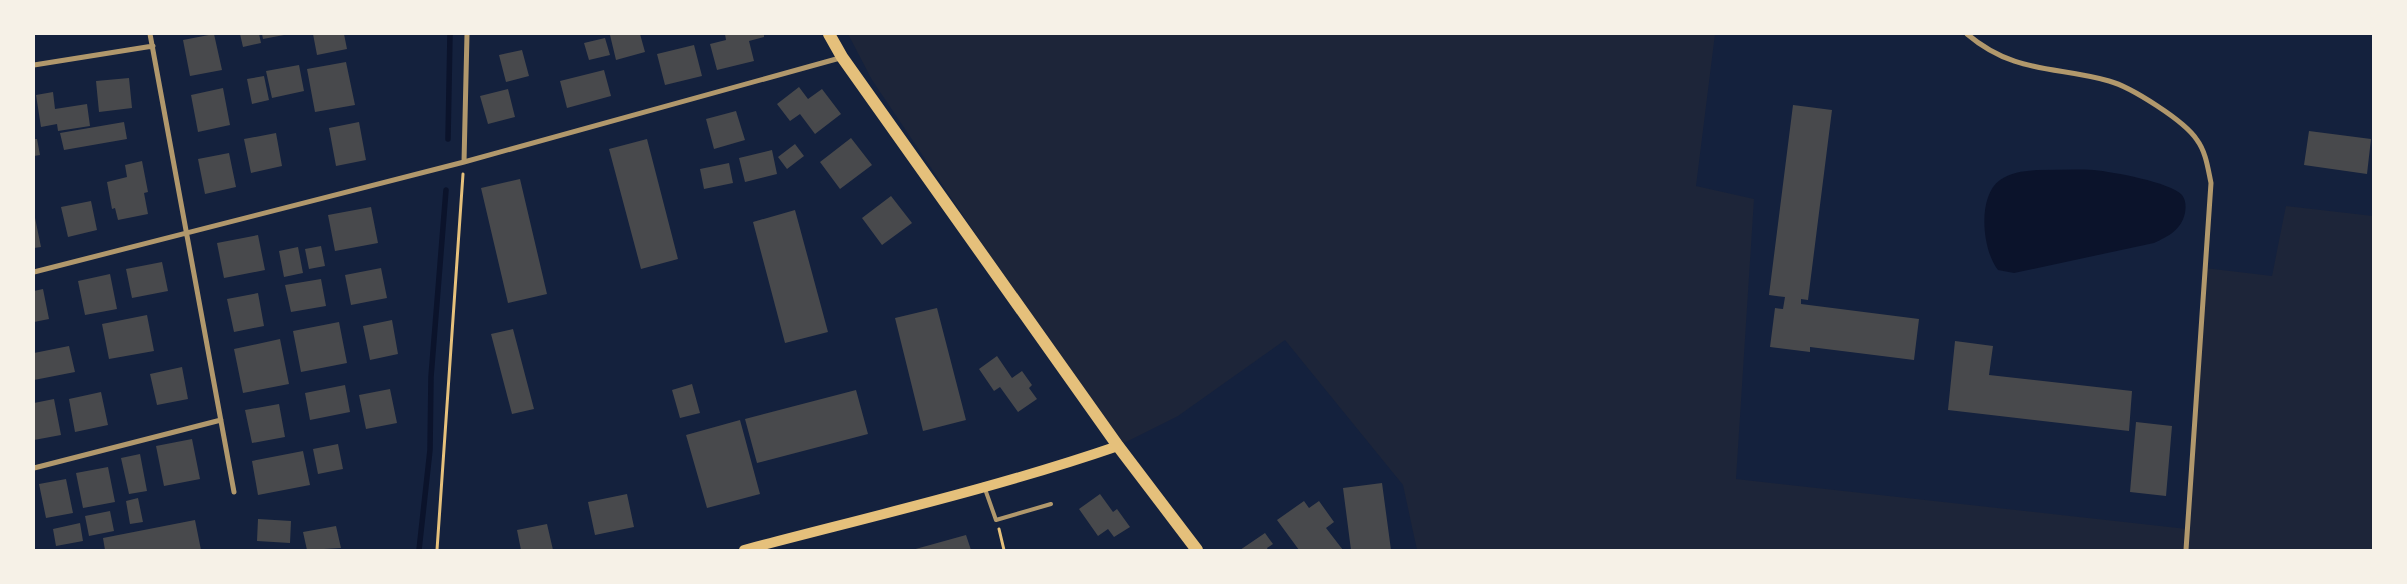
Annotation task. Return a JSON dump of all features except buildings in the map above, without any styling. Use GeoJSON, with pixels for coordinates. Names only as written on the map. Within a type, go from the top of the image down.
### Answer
{"type":"FeatureCollection","features":[{"type":"Feature","properties":{"kind":"main road"},"geometry":{"type":"LineString","coordinates":[[829,34],[842,57],[1118,446],[1197,550]]}},
{"type":"Feature","properties":{"kind":"main road"},"geometry":{"type":"LineString","coordinates":[[744,550],[984,487],[1118,446]]}},
{"type":"Feature","properties":{"kind":"street"},"geometry":{"type":"LineString","coordinates":[[150,34],[234,492]]}},
{"type":"Feature","properties":{"kind":"street"},"geometry":{"type":"LineString","coordinates":[[464,162],[467,34]]}},
{"type":"Feature","properties":{"kind":"street"},"geometry":{"type":"LineString","coordinates":[[1968,34],[2000,56],[2033,68],[2110,81],[2139,96],[2183,126],[2197,140],[2206,159],[2211,183],[2186,550]]}},
{"type":"Feature","properties":{"kind":"street"},"geometry":{"type":"LineString","coordinates":[[34,65],[152,46]]}},
{"type":"Feature","properties":{"kind":"street"},"geometry":{"type":"LineString","coordinates":[[34,272],[464,162],[842,57]]}},
{"type":"Feature","properties":{"kind":"street"},"geometry":{"type":"LineString","coordinates":[[34,468],[221,420]]}},
{"type":"Feature","properties":{"kind":"lane"},"geometry":{"type":"LineString","coordinates":[[984,487],[996,520],[1051,504]]}},
{"type":"Feature","properties":{"kind":"path"},"geometry":{"type":"LineString","coordinates":[[437,550],[464,162]]}},
{"type":"Feature","properties":{"kind":"path"},"geometry":{"type":"LineString","coordinates":[[996,520],[1004,550]]}},
{"type":"Feature","properties":{"kind":"shaded area"},"geometry":{"type":"Polygon","coordinates":[[[848,34],[1715,34],[1696,186],[1754,199],[1736,479],[2187,529],[2205,268],[2272,276],[2286,206],[2373,216],[2373,550],[1417,550],[1403,485],[1285,340],[1178,416],[1118,446],[872,80],[848,34]]]}},
{"type":"Feature","properties":{"kind":"shaded area"},"geometry":{"type":"Polygon","coordinates":[[[2094,170],[2127,175],[2154,182],[2176,190],[2182,195],[2185,213],[2181,224],[2177,228],[2154,243],[2014,273],[1998,270],[1988,250],[1984,224],[1988,198],[1993,188],[2004,177],[2018,172],[2094,170]]]}},
{"type":"Feature","properties":{"kind":"waterway"},"geometry":{"type":"LineString","coordinates":[[448,139],[450,34]]}},
{"type":"Feature","properties":{"kind":"waterway"},"geometry":{"type":"LineString","coordinates":[[419,550],[430,450],[431,377],[446,190]]}}]}
